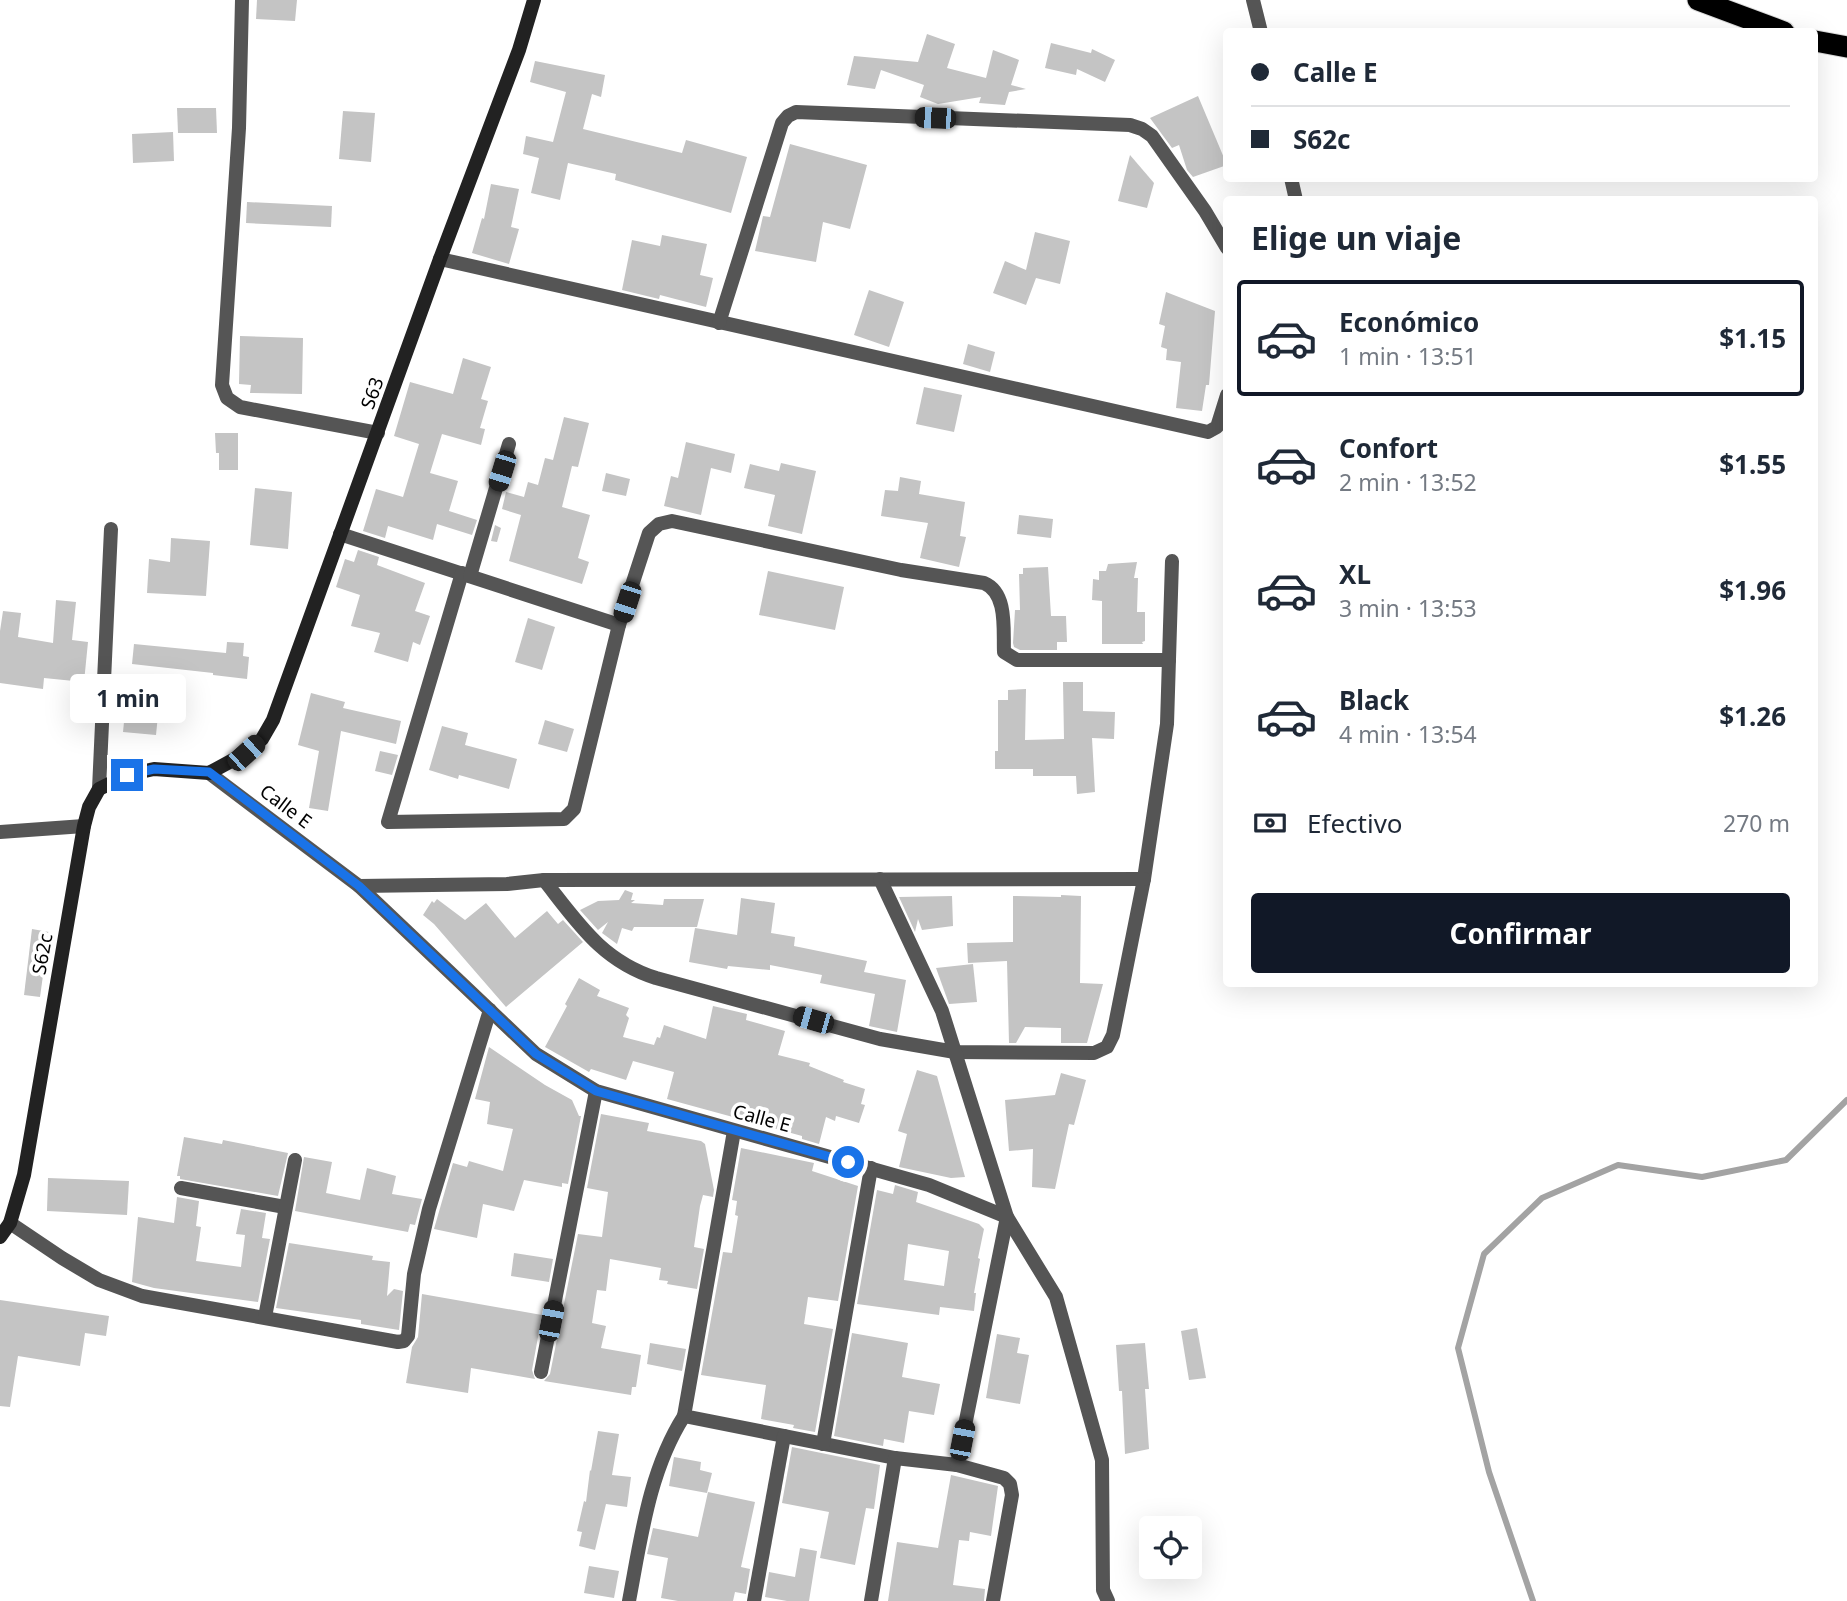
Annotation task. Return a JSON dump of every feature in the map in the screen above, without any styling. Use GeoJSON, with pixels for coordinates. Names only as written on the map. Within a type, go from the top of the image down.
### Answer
{"type":"FeatureCollection","features":[{"type":"Feature","properties":{"kind":"highway"},"geometry":{"type":"LineString","coordinates":[[1698,0],[1773,28]]}},
{"type":"Feature","properties":{"kind":"highway"},"geometry":{"type":"LineString","coordinates":[[1818,42],[1847,47]]}},
{"type":"Feature","properties":{"kind":"main road","name":"S63"},"geometry":{"type":"LineString","coordinates":[[209,772],[246,753],[262,739],[273,720],[440,259],[519,50],[534,0]]}},
{"type":"Feature","properties":{"kind":"main road"},"geometry":{"type":"LineString","coordinates":[[99,789],[127,775],[154,769],[209,772]]}},
{"type":"Feature","properties":{"kind":"main road","name":"S62c"},"geometry":{"type":"LineString","coordinates":[[0,1237],[10,1223],[24,1175],[83,826],[99,789]]}},
{"type":"Feature","properties":{"kind":"street"},"geometry":{"type":"LineString","coordinates":[[243,0],[239,128],[222,384],[227,398],[240,407],[378,433]]}},
{"type":"Feature","properties":{"kind":"street"},"geometry":{"type":"LineString","coordinates":[[1253,0],[1260,28]]}},
{"type":"Feature","properties":{"kind":"street"},"geometry":{"type":"LineString","coordinates":[[719,323],[782,123],[788,116],[796,113],[1130,125],[1152,136],[1223,241]]}},
{"type":"Feature","properties":{"kind":"street"},"geometry":{"type":"LineString","coordinates":[[440,259],[1208,432],[1217,427],[1223,408]]}},
{"type":"Feature","properties":{"kind":"street"},"geometry":{"type":"LineString","coordinates":[[509,444],[388,822],[564,818],[570,815],[574,809],[619,625],[649,533],[659,524],[671,521],[901,570],[984,583],[996,590],[1003,611],[1004,652],[1017,660],[1169,660]]}},
{"type":"Feature","properties":{"kind":"street"},"geometry":{"type":"LineString","coordinates":[[99,789],[111,529]]}},
{"type":"Feature","properties":{"kind":"street"},"geometry":{"type":"LineString","coordinates":[[340,534],[619,625]]}},
{"type":"Feature","properties":{"kind":"street"},"geometry":{"type":"LineString","coordinates":[[544,880],[591,939],[632,970],[880,1039],[955,1052],[1094,1053],[1107,1047],[1113,1035],[1144,879],[1167,724],[1172,561]]}},
{"type":"Feature","properties":{"kind":"street","name":"Calle E"},"geometry":{"type":"LineString","coordinates":[[209,772],[359,886],[536,1054],[596,1091],[929,1185],[1007,1217]]}},
{"type":"Feature","properties":{"kind":"street"},"geometry":{"type":"LineString","coordinates":[[0,832],[83,826]]}},
{"type":"Feature","properties":{"kind":"street"},"geometry":{"type":"LineString","coordinates":[[880,879],[942,1011],[1007,1217],[1056,1297],[1101,1460],[1104,1597]]}},
{"type":"Feature","properties":{"kind":"street"},"geometry":{"type":"LineString","coordinates":[[359,886],[507,884],[544,880],[1144,879]]}},
{"type":"Feature","properties":{"kind":"street"},"geometry":{"type":"LineString","coordinates":[[10,1223],[62,1258],[120,1290],[142,1297],[404,1341],[408,1336],[414,1274],[429,1209],[490,1010]]}},
{"type":"Feature","properties":{"kind":"street"},"geometry":{"type":"LineString","coordinates":[[541,1371],[596,1091]]}},
{"type":"Feature","properties":{"kind":"street"},"geometry":{"type":"LineString","coordinates":[[629,1601],[642,1528],[655,1476],[674,1431],[684,1416],[734,1131]]}},
{"type":"Feature","properties":{"kind":"street"},"geometry":{"type":"LineString","coordinates":[[265,1317],[296,1160]]}},
{"type":"Feature","properties":{"kind":"street"},"geometry":{"type":"LineString","coordinates":[[823,1444],[871,1168]]}},
{"type":"Feature","properties":{"kind":"street"},"geometry":{"type":"LineString","coordinates":[[181,1188],[285,1208]]}},
{"type":"Feature","properties":{"kind":"street"},"geometry":{"type":"LineString","coordinates":[[957,1465],[1007,1217]]}},
{"type":"Feature","properties":{"kind":"street"},"geometry":{"type":"LineString","coordinates":[[684,1416],[895,1458],[957,1465],[1004,1478],[1010,1484],[1012,1494],[993,1601]]}},
{"type":"Feature","properties":{"kind":"street"},"geometry":{"type":"LineString","coordinates":[[754,1601],[784,1436]]}},
{"type":"Feature","properties":{"kind":"street"},"geometry":{"type":"LineString","coordinates":[[871,1601],[895,1458]]}},
{"type":"Feature","properties":{"kind":"building"},"geometry":{"type":"Polygon","coordinates":[[[257,0],[297,0],[295,21],[256,19],[257,0]]]}},
{"type":"Feature","properties":{"kind":"building"},"geometry":{"type":"Polygon","coordinates":[[[927,34],[955,44],[947,68],[986,78],[993,50],[1019,60],[1011,85],[1026,89],[1009,92],[1005,105],[979,103],[981,97],[938,104],[920,97],[924,85],[881,70],[875,89],[847,85],[854,56],[918,62],[927,34]]]}},
{"type":"Feature","properties":{"kind":"building"},"geometry":{"type":"Polygon","coordinates":[[[1051,43],[1091,53],[1092,49],[1115,60],[1105,82],[1077,69],[1076,75],[1045,68],[1051,43]]]}},
{"type":"Feature","properties":{"kind":"building"},"geometry":{"type":"Polygon","coordinates":[[[535,61],[605,75],[601,97],[592,94],[583,129],[682,153],[686,140],[747,157],[731,213],[615,180],[616,174],[568,163],[560,200],[531,193],[539,158],[523,154],[526,136],[553,142],[566,92],[530,82],[535,61]]]}},
{"type":"Feature","properties":{"kind":"building"},"geometry":{"type":"Polygon","coordinates":[[[1198,96],[1223,155],[1223,166],[1193,177],[1187,170],[1179,145],[1172,148],[1150,118],[1198,96]]]}},
{"type":"Feature","properties":{"kind":"building"},"geometry":{"type":"Polygon","coordinates":[[[177,108],[216,108],[217,133],[178,133],[177,108]]]}},
{"type":"Feature","properties":{"kind":"building"},"geometry":{"type":"Polygon","coordinates":[[[343,111],[375,113],[371,162],[339,159],[343,111]]]}},
{"type":"Feature","properties":{"kind":"building"},"geometry":{"type":"Polygon","coordinates":[[[173,132],[174,161],[133,163],[132,134],[173,132]]]}},
{"type":"Feature","properties":{"kind":"building"},"geometry":{"type":"Polygon","coordinates":[[[790,144],[867,165],[850,229],[823,222],[816,262],[755,251],[763,216],[770,217],[790,144]]]}},
{"type":"Feature","properties":{"kind":"building"},"geometry":{"type":"Polygon","coordinates":[[[1130,155],[1154,183],[1147,208],[1118,201],[1130,155]]]}},
{"type":"Feature","properties":{"kind":"building"},"geometry":{"type":"Polygon","coordinates":[[[491,184],[519,189],[511,227],[519,229],[509,264],[472,253],[482,218],[484,219],[491,184]]]}},
{"type":"Feature","properties":{"kind":"building"},"geometry":{"type":"Polygon","coordinates":[[[247,202],[332,206],[331,227],[246,223],[247,202]]]}},
{"type":"Feature","properties":{"kind":"building"},"geometry":{"type":"Polygon","coordinates":[[[1035,232],[1070,241],[1060,284],[1036,278],[1026,305],[993,293],[1005,261],[1026,270],[1035,232]]]}},
{"type":"Feature","properties":{"kind":"building"},"geometry":{"type":"Polygon","coordinates":[[[662,235],[707,244],[700,275],[713,278],[706,307],[660,295],[659,299],[622,290],[632,240],[660,246],[662,235]]]}},
{"type":"Feature","properties":{"kind":"building"},"geometry":{"type":"Polygon","coordinates":[[[869,290],[904,302],[889,347],[854,335],[869,290]]]}},
{"type":"Feature","properties":{"kind":"building"},"geometry":{"type":"Polygon","coordinates":[[[1166,292],[1215,311],[1209,385],[1206,385],[1202,411],[1176,408],[1181,362],[1166,360],[1167,349],[1161,347],[1165,326],[1159,324],[1166,292]]]}},
{"type":"Feature","properties":{"kind":"building"},"geometry":{"type":"Polygon","coordinates":[[[240,336],[303,338],[302,394],[250,393],[251,385],[239,384],[240,336]]]}},
{"type":"Feature","properties":{"kind":"building"},"geometry":{"type":"Polygon","coordinates":[[[968,344],[995,352],[990,372],[963,364],[968,344]]]}},
{"type":"Feature","properties":{"kind":"building"},"geometry":{"type":"Polygon","coordinates":[[[463,358],[491,367],[481,399],[488,401],[480,428],[485,429],[481,445],[442,434],[430,473],[458,481],[449,511],[477,520],[472,535],[437,524],[433,540],[388,526],[385,538],[363,531],[376,489],[403,497],[419,444],[394,436],[410,382],[453,394],[463,358]]]}},
{"type":"Feature","properties":{"kind":"building"},"geometry":{"type":"Polygon","coordinates":[[[924,387],[962,395],[954,432],[916,424],[924,387]]]}},
{"type":"Feature","properties":{"kind":"building"},"geometry":{"type":"Polygon","coordinates":[[[564,417],[589,423],[578,467],[572,466],[562,507],[590,515],[578,558],[589,562],[582,584],[509,561],[521,515],[502,509],[506,492],[524,497],[528,482],[538,485],[545,458],[553,460],[564,417]]]}},
{"type":"Feature","properties":{"kind":"building"},"geometry":{"type":"Polygon","coordinates":[[[215,433],[238,433],[238,470],[219,470],[215,433]]]}},
{"type":"Feature","properties":{"kind":"building"},"geometry":{"type":"Polygon","coordinates":[[[686,442],[735,454],[731,473],[711,468],[701,515],[664,506],[671,476],[678,478],[686,442]]]}},
{"type":"Feature","properties":{"kind":"building"},"geometry":{"type":"Polygon","coordinates":[[[781,463],[816,471],[802,534],[768,526],[775,495],[744,488],[750,464],[779,471],[781,463]]]}},
{"type":"Feature","properties":{"kind":"building"},"geometry":{"type":"Polygon","coordinates":[[[606,473],[630,479],[626,496],[602,491],[606,473]]]}},
{"type":"Feature","properties":{"kind":"building"},"geometry":{"type":"Polygon","coordinates":[[[900,477],[921,481],[919,494],[965,502],[960,536],[966,537],[959,567],[920,558],[928,523],[881,516],[885,490],[898,491],[900,477]]]}},
{"type":"Feature","properties":{"kind":"building"},"geometry":{"type":"Polygon","coordinates":[[[255,488],[292,492],[288,549],[250,545],[255,488]]]}},
{"type":"Feature","properties":{"kind":"building"},"geometry":{"type":"Polygon","coordinates":[[[1019,515],[1053,519],[1051,538],[1017,534],[1019,515]]]}},
{"type":"Feature","properties":{"kind":"building"},"geometry":{"type":"Polygon","coordinates":[[[495,525],[501,528],[497,542],[491,541],[495,525]]]}},
{"type":"Feature","properties":{"kind":"building"},"geometry":{"type":"Polygon","coordinates":[[[171,538],[210,541],[206,596],[147,593],[149,559],[170,562],[171,538]]]}},
{"type":"Feature","properties":{"kind":"building"},"geometry":{"type":"Polygon","coordinates":[[[358,550],[379,557],[377,565],[425,583],[415,611],[430,616],[420,645],[413,642],[408,662],[374,652],[380,633],[351,626],[360,595],[336,587],[345,559],[354,562],[358,550]]]}},
{"type":"Feature","properties":{"kind":"building"},"geometry":{"type":"Polygon","coordinates":[[[1137,562],[1134,578],[1138,578],[1137,612],[1145,612],[1145,641],[1143,644],[1102,644],[1102,601],[1092,600],[1093,579],[1099,580],[1099,571],[1106,571],[1108,564],[1137,562]]]}},
{"type":"Feature","properties":{"kind":"building"},"geometry":{"type":"Polygon","coordinates":[[[1048,567],[1051,616],[1066,616],[1067,642],[1057,642],[1057,650],[1020,650],[1014,647],[1013,643],[1015,610],[1020,610],[1019,574],[1023,574],[1023,568],[1048,567]]]}},
{"type":"Feature","properties":{"kind":"building"},"geometry":{"type":"Polygon","coordinates":[[[768,571],[844,587],[835,630],[759,615],[768,571]]]}},
{"type":"Feature","properties":{"kind":"building"},"geometry":{"type":"Polygon","coordinates":[[[56,600],[76,602],[72,640],[88,642],[84,682],[44,678],[43,689],[0,683],[0,631],[3,611],[21,613],[18,637],[53,643],[56,600]]]}},
{"type":"Feature","properties":{"kind":"building"},"geometry":{"type":"Polygon","coordinates":[[[528,618],[555,627],[542,670],[515,662],[528,618]]]}},
{"type":"Feature","properties":{"kind":"building"},"geometry":{"type":"Polygon","coordinates":[[[227,642],[244,643],[243,656],[249,657],[247,679],[132,664],[134,644],[226,653],[227,642]]]}},
{"type":"Feature","properties":{"kind":"building"},"geometry":{"type":"Polygon","coordinates":[[[1063,682],[1083,682],[1083,711],[1115,712],[1114,739],[1092,738],[1095,792],[1077,794],[1076,776],[1033,776],[1033,769],[995,769],[995,751],[998,751],[998,700],[1008,700],[1008,690],[1026,689],[1025,740],[1064,739],[1063,682]]]}},
{"type":"Feature","properties":{"kind":"building"},"geometry":{"type":"Polygon","coordinates":[[[311,693],[345,702],[343,708],[401,721],[396,744],[341,731],[328,811],[309,808],[319,751],[298,745],[311,693]]]}},
{"type":"Feature","properties":{"kind":"building"},"geometry":{"type":"Polygon","coordinates":[[[126,702],[159,705],[156,735],[123,732],[126,702]]]}},
{"type":"Feature","properties":{"kind":"building"},"geometry":{"type":"Polygon","coordinates":[[[545,720],[574,729],[567,752],[538,744],[545,720]]]}},
{"type":"Feature","properties":{"kind":"building"},"geometry":{"type":"Polygon","coordinates":[[[442,726],[468,733],[465,745],[517,759],[509,789],[429,770],[442,726]]]}},
{"type":"Feature","properties":{"kind":"building"},"geometry":{"type":"Polygon","coordinates":[[[380,751],[398,755],[392,775],[375,771],[380,751]]]}},
{"type":"Feature","properties":{"kind":"building"},"geometry":{"type":"Polygon","coordinates":[[[625,890],[633,893],[631,900],[635,900],[631,903],[663,905],[664,899],[704,899],[697,927],[634,927],[632,931],[622,928],[617,944],[602,933],[608,922],[598,930],[580,910],[598,901],[619,900],[625,890]]]}},
{"type":"Feature","properties":{"kind":"building"},"geometry":{"type":"Polygon","coordinates":[[[952,896],[953,926],[922,930],[918,919],[915,932],[899,897],[952,896]]]}},
{"type":"Feature","properties":{"kind":"building"},"geometry":{"type":"Polygon","coordinates":[[[1013,896],[1081,896],[1080,983],[1103,984],[1087,1043],[1061,1043],[1061,1028],[1025,1027],[1016,1043],[1009,1043],[1007,961],[968,963],[967,943],[1013,942],[1013,896]]]}},
{"type":"Feature","properties":{"kind":"building"},"geometry":{"type":"Polygon","coordinates":[[[741,898],[775,903],[771,933],[795,937],[794,946],[867,961],[864,972],[906,980],[897,1032],[869,1026],[875,994],[820,983],[822,975],[770,965],[770,970],[728,966],[727,969],[689,962],[695,928],[737,935],[741,898]]]}},
{"type":"Feature","properties":{"kind":"building"},"geometry":{"type":"Polygon","coordinates":[[[437,899],[465,920],[486,903],[515,938],[547,911],[558,924],[563,920],[583,942],[506,1007],[434,924],[423,915],[432,901],[434,903],[437,899]]]}},
{"type":"Feature","properties":{"kind":"building"},"geometry":{"type":"Polygon","coordinates":[[[32,929],[49,932],[40,997],[24,995],[32,929]]]}},
{"type":"Feature","properties":{"kind":"building"},"geometry":{"type":"Polygon","coordinates":[[[973,964],[977,1002],[949,1004],[936,968],[973,964]]]}},
{"type":"Feature","properties":{"kind":"building"},"geometry":{"type":"Polygon","coordinates":[[[579,978],[600,990],[597,996],[629,1008],[623,1037],[654,1045],[657,1037],[660,1038],[664,1025],[706,1039],[713,1006],[747,1014],[746,1020],[785,1031],[778,1055],[810,1063],[809,1066],[865,1089],[861,1104],[865,1105],[859,1123],[836,1116],[835,1121],[826,1117],[819,1144],[802,1139],[802,1136],[667,1099],[674,1072],[633,1061],[626,1080],[591,1069],[589,1072],[545,1047],[579,978]]]}},
{"type":"Feature","properties":{"kind":"building"},"geometry":{"type":"Polygon","coordinates":[[[489,1047],[572,1100],[581,1116],[568,1184],[562,1183],[562,1187],[524,1180],[514,1211],[483,1204],[477,1238],[434,1229],[453,1163],[467,1167],[469,1161],[503,1171],[513,1129],[487,1124],[490,1102],[475,1099],[489,1047]]]}},
{"type":"Feature","properties":{"kind":"building"},"geometry":{"type":"Polygon","coordinates":[[[917,1070],[937,1076],[965,1177],[951,1178],[899,1167],[907,1134],[898,1131],[917,1070]]]}},
{"type":"Feature","properties":{"kind":"building"},"geometry":{"type":"Polygon","coordinates":[[[1061,1073],[1086,1080],[1074,1125],[1069,1124],[1055,1189],[1032,1187],[1033,1149],[1009,1151],[1005,1100],[1055,1095],[1061,1073]]]}},
{"type":"Feature","properties":{"kind":"building"},"geometry":{"type":"Polygon","coordinates":[[[601,1114],[649,1123],[647,1131],[701,1141],[705,1144],[714,1190],[713,1197],[703,1195],[700,1206],[694,1247],[704,1249],[697,1289],[659,1280],[661,1268],[610,1259],[606,1291],[597,1290],[592,1323],[606,1326],[601,1348],[641,1355],[636,1387],[632,1387],[631,1395],[544,1381],[550,1374],[578,1234],[602,1237],[608,1192],[587,1188],[601,1114]]]}},
{"type":"Feature","properties":{"kind":"building"},"geometry":{"type":"Polygon","coordinates":[[[184,1137],[222,1144],[223,1140],[288,1153],[278,1196],[180,1179],[180,1176],[177,1176],[184,1137]]]}},
{"type":"Feature","properties":{"kind":"building"},"geometry":{"type":"Polygon","coordinates":[[[741,1148],[814,1163],[812,1171],[858,1186],[838,1301],[808,1297],[804,1324],[833,1329],[815,1432],[761,1419],[766,1385],[701,1375],[723,1252],[732,1253],[738,1216],[735,1215],[737,1201],[732,1200],[741,1148]]]}},
{"type":"Feature","properties":{"kind":"building"},"geometry":{"type":"Polygon","coordinates":[[[304,1157],[332,1162],[326,1193],[360,1200],[367,1168],[396,1176],[392,1194],[422,1199],[415,1225],[410,1224],[408,1232],[295,1211],[304,1157]]]}},
{"type":"Feature","properties":{"kind":"building"},"geometry":{"type":"Polygon","coordinates":[[[48,1178],[129,1181],[127,1215],[47,1211],[48,1178]]]}},
{"type":"Feature","properties":{"kind":"building"},"geometry":{"type":"Polygon","coordinates":[[[895,1185],[918,1192],[916,1202],[979,1224],[984,1229],[978,1258],[974,1311],[940,1307],[939,1315],[857,1304],[877,1190],[893,1194],[895,1185]],[[908,1244],[904,1280],[944,1286],[949,1251],[908,1244]]]}},
{"type":"Feature","properties":{"kind":"building"},"geometry":{"type":"Polygon","coordinates":[[[177,1197],[199,1201],[196,1226],[201,1227],[196,1261],[241,1267],[245,1235],[236,1234],[241,1209],[266,1213],[262,1238],[270,1239],[258,1302],[154,1288],[132,1282],[138,1217],[174,1223],[177,1197]]]}},
{"type":"Feature","properties":{"kind":"building"},"geometry":{"type":"Polygon","coordinates":[[[289,1243],[373,1256],[372,1260],[390,1262],[387,1296],[394,1289],[403,1291],[399,1330],[361,1324],[361,1320],[276,1308],[289,1243]]]}},
{"type":"Feature","properties":{"kind":"building"},"geometry":{"type":"Polygon","coordinates":[[[514,1253],[553,1259],[549,1282],[511,1276],[514,1253]]]}},
{"type":"Feature","properties":{"kind":"building"},"geometry":{"type":"Polygon","coordinates":[[[422,1294],[542,1315],[532,1370],[535,1379],[471,1368],[468,1393],[406,1383],[412,1347],[418,1337],[422,1294]]]}},
{"type":"Feature","properties":{"kind":"building"},"geometry":{"type":"Polygon","coordinates":[[[0,1300],[109,1316],[106,1336],[85,1333],[80,1366],[18,1356],[10,1407],[0,1406],[0,1300]]]}},
{"type":"Feature","properties":{"kind":"building"},"geometry":{"type":"Polygon","coordinates":[[[1197,1328],[1206,1378],[1189,1380],[1181,1331],[1197,1328]]]}},
{"type":"Feature","properties":{"kind":"building"},"geometry":{"type":"Polygon","coordinates":[[[852,1333],[908,1343],[902,1377],[940,1384],[934,1415],[909,1411],[904,1443],[884,1439],[883,1446],[834,1436],[852,1333]]]}},
{"type":"Feature","properties":{"kind":"building"},"geometry":{"type":"Polygon","coordinates":[[[997,1334],[1020,1338],[1017,1353],[1029,1355],[1020,1404],[986,1398],[997,1334]]]}},
{"type":"Feature","properties":{"kind":"building"},"geometry":{"type":"Polygon","coordinates":[[[650,1343],[686,1349],[682,1371],[647,1364],[650,1343]]]}},
{"type":"Feature","properties":{"kind":"building"},"geometry":{"type":"Polygon","coordinates":[[[1145,1343],[1149,1389],[1145,1389],[1149,1449],[1125,1454],[1122,1391],[1119,1391],[1116,1345],[1145,1343]]]}},
{"type":"Feature","properties":{"kind":"building"},"geometry":{"type":"Polygon","coordinates":[[[598,1431],[619,1434],[612,1475],[631,1477],[627,1507],[606,1504],[595,1550],[579,1546],[582,1532],[577,1531],[584,1501],[586,1502],[598,1431]]]}},
{"type":"Feature","properties":{"kind":"building"},"geometry":{"type":"Polygon","coordinates":[[[792,1447],[880,1465],[874,1509],[866,1508],[855,1565],[820,1558],[829,1512],[782,1503],[792,1447]]]}},
{"type":"Feature","properties":{"kind":"building"},"geometry":{"type":"Polygon","coordinates":[[[674,1457],[701,1462],[700,1470],[712,1473],[707,1493],[669,1486],[674,1457]]]}},
{"type":"Feature","properties":{"kind":"building"},"geometry":{"type":"Polygon","coordinates":[[[951,1475],[998,1486],[991,1536],[970,1532],[969,1541],[959,1540],[953,1585],[985,1589],[984,1601],[888,1601],[897,1542],[938,1548],[951,1475]]]}},
{"type":"Feature","properties":{"kind":"building"},"geometry":{"type":"Polygon","coordinates":[[[708,1492],[755,1502],[741,1567],[750,1569],[746,1594],[735,1592],[733,1601],[678,1601],[661,1598],[668,1558],[647,1554],[653,1528],[698,1537],[708,1492]]]}},
{"type":"Feature","properties":{"kind":"building"},"geometry":{"type":"Polygon","coordinates":[[[800,1548],[817,1551],[809,1601],[765,1597],[769,1572],[795,1577],[800,1548]]]}},
{"type":"Feature","properties":{"kind":"building"},"geometry":{"type":"Polygon","coordinates":[[[589,1566],[619,1571],[614,1598],[584,1593],[589,1566]]]}},
{"type":"Feature","properties":{"kind":"waterway"},"geometry":{"type":"LineString","coordinates":[[1533,1601],[1489,1472],[1458,1348],[1484,1254],[1542,1198],[1618,1165],[1702,1177],[1786,1160],[1847,1100]]}},
{"type":"Feature","properties":{"kind":"route"},"geometry":{"type":"LineString","coordinates":[[127,775],[154,769],[209,772],[359,886],[536,1054],[596,1091],[848,1162]]}}]}
